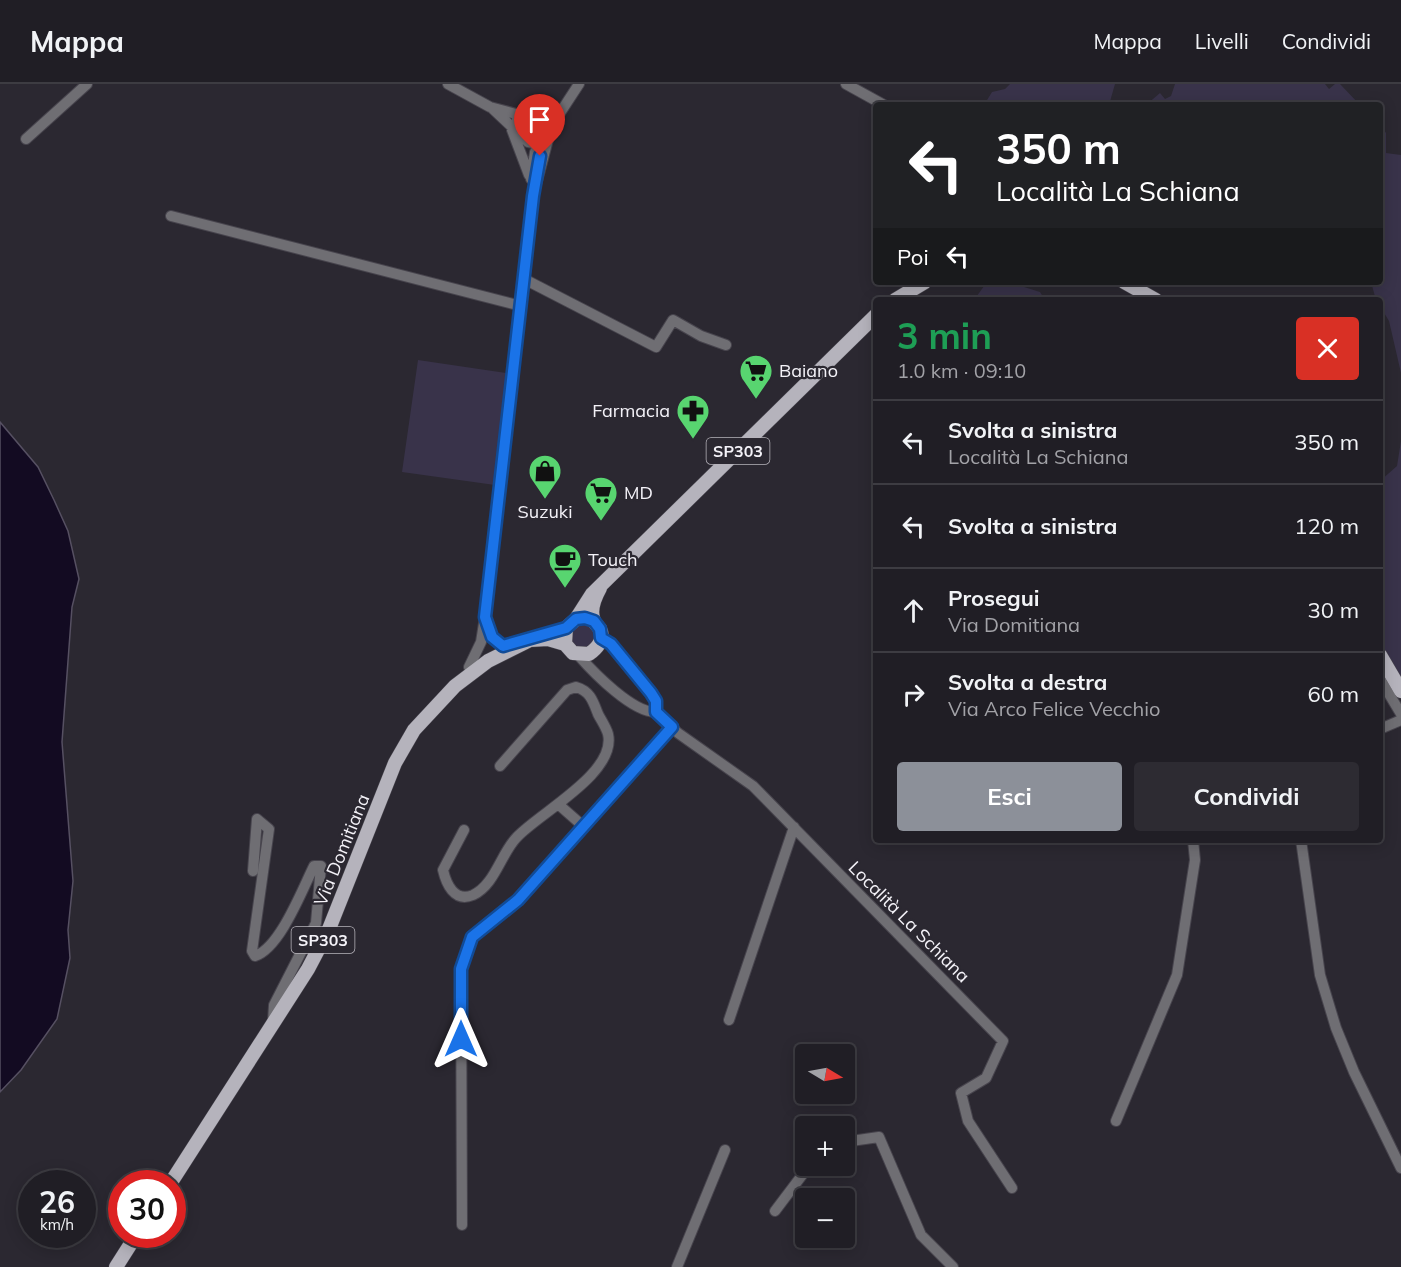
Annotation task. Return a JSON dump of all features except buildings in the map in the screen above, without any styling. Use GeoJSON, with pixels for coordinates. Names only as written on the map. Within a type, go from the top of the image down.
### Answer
{"type":"FeatureCollection","features":[{"type":"Feature","properties":{"kind":"main road"},"geometry":{"type":"LineString","coordinates":[[901,297],[920,285]]}},
{"type":"Feature","properties":{"kind":"main road"},"geometry":{"type":"LineString","coordinates":[[1129,285],[1151,297]]}},
{"type":"Feature","properties":{"kind":"main road","name":"SP303"},"geometry":{"type":"LineString","coordinates":[[600,588],[873,318]]}},
{"type":"Feature","properties":{"kind":"main road"},"geometry":{"type":"LineString","coordinates":[[600,588],[593,607],[594,621],[600,629],[601,638],[598,648],[590,654],[579,656],[565,644],[565,626],[592,594],[600,588]]}},
{"type":"Feature","properties":{"kind":"main road"},"geometry":{"type":"LineString","coordinates":[[565,626],[585,618],[594,621]]}},
{"type":"Feature","properties":{"kind":"main road","name":"Via Domitiana"},"geometry":{"type":"LineString","coordinates":[[455,687],[470,667],[491,652],[524,638],[565,626]]}},
{"type":"Feature","properties":{"kind":"main road","name":"Via Domitiana"},"geometry":{"type":"LineString","coordinates":[[179,1170],[273,1023],[329,929],[404,746],[422,722],[491,652],[539,639],[565,644]]}},
{"type":"Feature","properties":{"kind":"main road"},"geometry":{"type":"LineString","coordinates":[[1383,660],[1401,692]]}},
{"type":"Feature","properties":{"kind":"main road"},"geometry":{"type":"LineString","coordinates":[[116,1267],[128,1248]]}},
{"type":"Feature","properties":{"kind":"street"},"geometry":{"type":"LineString","coordinates":[[26,139],[87,84]]}},
{"type":"Feature","properties":{"kind":"street"},"geometry":{"type":"LineString","coordinates":[[448,84],[521,123],[550,123]]}},
{"type":"Feature","properties":{"kind":"street"},"geometry":{"type":"LineString","coordinates":[[531,182],[538,144],[550,123],[579,84]]}},
{"type":"Feature","properties":{"kind":"street"},"geometry":{"type":"LineString","coordinates":[[846,84],[879,102]]}},
{"type":"Feature","properties":{"kind":"street"},"geometry":{"type":"LineString","coordinates":[[490,107],[505,112],[521,123],[528,142],[538,144],[549,136]]}},
{"type":"Feature","properties":{"kind":"street"},"geometry":{"type":"LineString","coordinates":[[491,652],[485,617],[533,196],[549,136],[560,112]]}},
{"type":"Feature","properties":{"kind":"street"},"geometry":{"type":"LineString","coordinates":[[521,123],[533,196]]}},
{"type":"Feature","properties":{"kind":"street"},"geometry":{"type":"LineString","coordinates":[[538,144],[540,167]]}},
{"type":"Feature","properties":{"kind":"street"},"geometry":{"type":"LineString","coordinates":[[171,216],[521,306]]}},
{"type":"Feature","properties":{"kind":"street"},"geometry":{"type":"LineString","coordinates":[[524,279],[656,346],[673,320],[701,336],[726,345]]}},
{"type":"Feature","properties":{"kind":"street"},"geometry":{"type":"LineString","coordinates":[[485,617],[492,637],[491,652]]}},
{"type":"Feature","properties":{"kind":"street","name":"Località La Schiana"},"geometry":{"type":"LineString","coordinates":[[601,638],[611,644],[651,693],[656,701],[656,712]]}},
{"type":"Feature","properties":{"kind":"street","name":"Località La Schiana"},"geometry":{"type":"LineString","coordinates":[[579,656],[592,672],[634,704],[647,712],[656,712],[672,727],[745,779],[1003,1041],[986,1078],[962,1094],[968,1121],[1012,1188]]}},
{"type":"Feature","properties":{"kind":"street"},"geometry":{"type":"LineString","coordinates":[[1383,684],[1401,714]]}},
{"type":"Feature","properties":{"kind":"street"},"geometry":{"type":"LineString","coordinates":[[464,830],[443,870],[447,886],[456,894],[464,896],[472,895],[481,888],[516,837],[591,775],[607,750],[608,735],[589,693],[576,687],[567,690],[501,766]]}},
{"type":"Feature","properties":{"kind":"street"},"geometry":{"type":"LineString","coordinates":[[1383,728],[1401,720]]}},
{"type":"Feature","properties":{"kind":"street"},"geometry":{"type":"LineString","coordinates":[[462,1225],[461,969],[464,954],[472,937],[518,900],[672,727]]}},
{"type":"Feature","properties":{"kind":"street"},"geometry":{"type":"LineString","coordinates":[[558,804],[583,826]]}},
{"type":"Feature","properties":{"kind":"street"},"geometry":{"type":"LineString","coordinates":[[253,871],[257,819],[270,829],[253,941],[252,951],[255,956],[264,953],[289,919],[314,866],[321,866],[316,923],[274,1005],[273,1023]]}},
{"type":"Feature","properties":{"kind":"street"},"geometry":{"type":"LineString","coordinates":[[729,1020],[794,827]]}},
{"type":"Feature","properties":{"kind":"street"},"geometry":{"type":"LineString","coordinates":[[1116,1121],[1177,975],[1195,860],[1193,843]]}},
{"type":"Feature","properties":{"kind":"street"},"geometry":{"type":"LineString","coordinates":[[1301,843],[1320,975],[1354,1072],[1401,1168]]}},
{"type":"Feature","properties":{"kind":"street"},"geometry":{"type":"LineString","coordinates":[[855,1140],[879,1137],[921,1235],[953,1267]]}},
{"type":"Feature","properties":{"kind":"street"},"geometry":{"type":"LineString","coordinates":[[677,1267],[725,1150]]}},
{"type":"Feature","properties":{"kind":"street"},"geometry":{"type":"LineString","coordinates":[[775,1211],[801,1176]]}},
{"type":"Feature","properties":{"kind":"shaded area"},"geometry":{"type":"Polygon","coordinates":[[[1010,84],[1115,84],[1110,102],[986,102],[992,92],[1005,89],[1010,84]]]}},
{"type":"Feature","properties":{"kind":"shaded area"},"geometry":{"type":"Polygon","coordinates":[[[1175,84],[1325,84],[1329,89],[1335,84],[1340,84],[1357,102],[1150,102],[1160,93],[1165,99],[1171,96],[1175,84]]]}},
{"type":"Feature","properties":{"kind":"shaded area"},"geometry":{"type":"Polygon","coordinates":[[[1383,129],[1386,133],[1386,153],[1401,155],[1401,373],[1389,321],[1383,311],[1383,297],[1375,297],[1372,285],[1383,285],[1383,129]]]}},
{"type":"Feature","properties":{"kind":"shaded area"},"geometry":{"type":"Polygon","coordinates":[[[985,285],[1018,285],[1040,292],[1043,297],[976,297],[985,285]]]}},
{"type":"Feature","properties":{"kind":"shaded area"},"geometry":{"type":"Polygon","coordinates":[[[418,360],[506,373],[495,485],[402,472],[418,360]]]}},
{"type":"Feature","properties":{"kind":"shaded area"},"geometry":{"type":"Polygon","coordinates":[[[0,422],[38,467],[68,531],[79,579],[72,607],[62,742],[73,881],[68,930],[70,958],[57,1019],[21,1070],[0,1092],[0,422]]]}},
{"type":"Feature","properties":{"kind":"shaded area"},"geometry":{"type":"Polygon","coordinates":[[[1401,441],[1401,684],[1383,650],[1383,478],[1397,466],[1401,441]]]}},
{"type":"Feature","properties":{"kind":"shaded area"},"geometry":{"type":"Polygon","coordinates":[[[582,623],[591,627],[595,636],[591,645],[582,649],[573,645],[569,636],[573,627],[582,623]]]}},
{"type":"Feature","properties":{"kind":"place","name":"Baiano"},"geometry":{"type":"Point","coordinates":[756,400]}},
{"type":"Feature","properties":{"kind":"place","name":"Farmacia"},"geometry":{"type":"Point","coordinates":[693,440]}},
{"type":"Feature","properties":{"kind":"place","name":"Suzuki"},"geometry":{"type":"Point","coordinates":[545,500]}},
{"type":"Feature","properties":{"kind":"place","name":"MD"},"geometry":{"type":"Point","coordinates":[601,522]}},
{"type":"Feature","properties":{"kind":"place","name":"Touch"},"geometry":{"type":"Point","coordinates":[565,589]}},
{"type":"Feature","properties":{"kind":"route"},"geometry":{"type":"LineString","coordinates":[[461,1039],[461,969],[464,954],[472,937],[518,900],[672,727],[656,712],[656,701],[651,693],[611,644],[601,638],[600,629],[594,621],[585,618],[576,619],[566,628],[524,638],[503,646],[492,637],[485,617],[533,196],[540,167],[540,156]]}}]}
